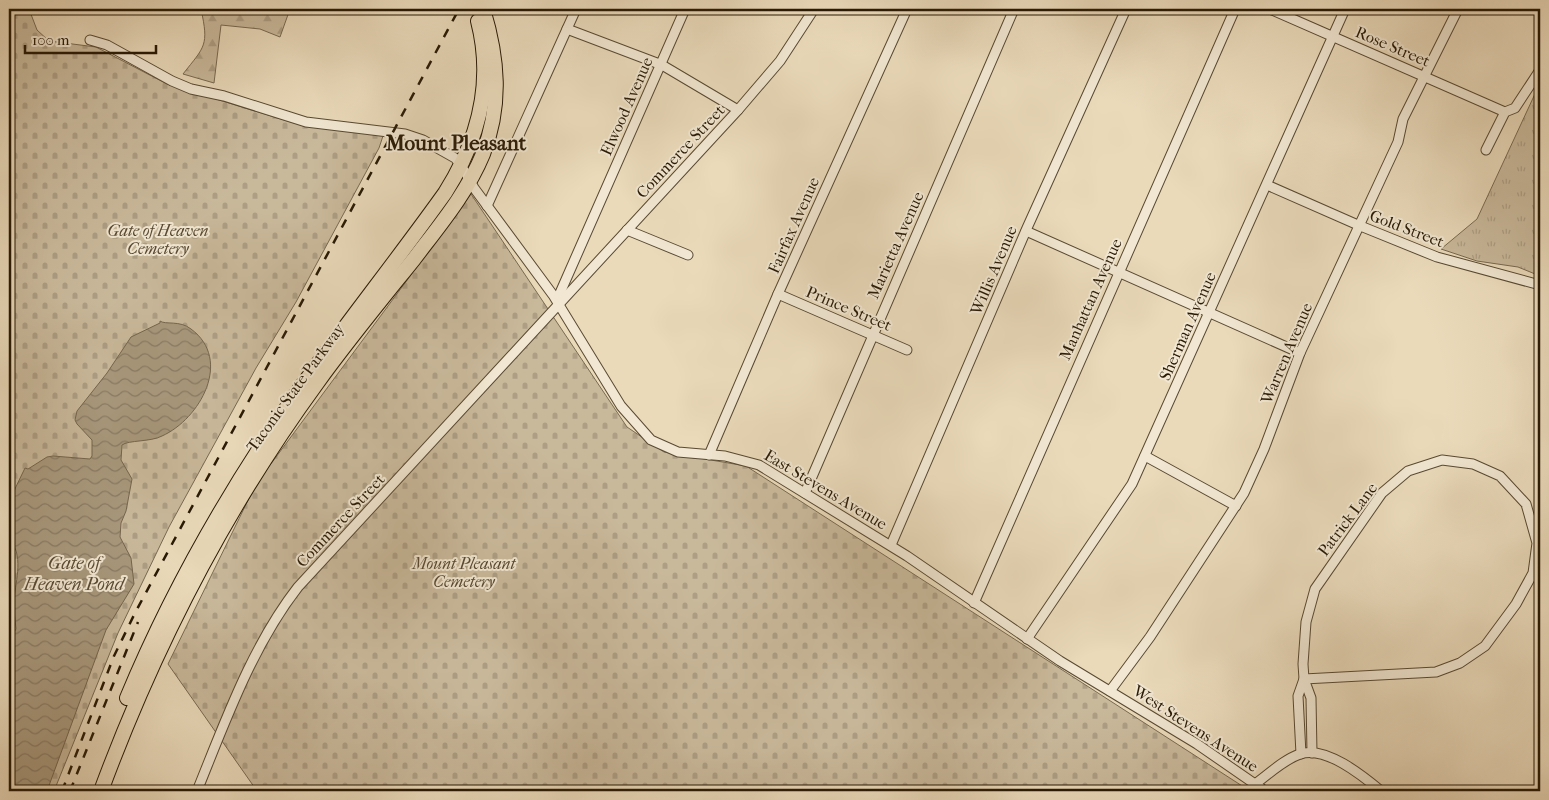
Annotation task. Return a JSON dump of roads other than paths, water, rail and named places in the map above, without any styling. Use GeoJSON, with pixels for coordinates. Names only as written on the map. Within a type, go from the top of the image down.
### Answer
{"type":"FeatureCollection","features":[{"type":"Feature","properties":{"kind":"highway","name":"Taconic State Parkway"},"geometry":{"type":"LineString","coordinates":[[91,791],[123,708],[158,628],[223,507],[292,400],[435,207],[461,165],[476,130],[484,91],[484,50],[478,12]]}},
{"type":"Feature","properties":{"kind":"highway","name":"Taconic State Parkway"},"geometry":{"type":"LineString","coordinates":[[101,791],[156,656],[187,592],[230,515],[304,401],[436,230],[470,180],[488,141],[496,102],[495,54],[478,12]]}},
{"type":"Feature","properties":{"kind":"street"},"geometry":{"type":"LineString","coordinates":[[487,206],[576,9]]}},
{"type":"Feature","properties":{"kind":"street","name":"Elwood Avenue"},"geometry":{"type":"LineString","coordinates":[[560,306],[560,293],[662,65],[685,9]]}},
{"type":"Feature","properties":{"kind":"street","name":"Commerce Street"},"geometry":{"type":"LineString","coordinates":[[197,791],[259,648],[286,602],[332,548],[560,306],[738,110],[780,61],[814,9]]}},
{"type":"Feature","properties":{"kind":"street","name":"Fairfax Avenue"},"geometry":{"type":"LineString","coordinates":[[709,455],[778,294],[907,9]]}},
{"type":"Feature","properties":{"kind":"street","name":"Marietta Avenue"},"geometry":{"type":"LineString","coordinates":[[804,493],[1014,9]]}},
{"type":"Feature","properties":{"kind":"street","name":"Willis Avenue"},"geometry":{"type":"LineString","coordinates":[[890,545],[1026,231],[1126,9]]}},
{"type":"Feature","properties":{"kind":"street","name":"Manhattan Avenue"},"geometry":{"type":"LineString","coordinates":[[974,603],[1118,271],[1235,9]]}},
{"type":"Feature","properties":{"kind":"street","name":"Rose Street"},"geometry":{"type":"LineString","coordinates":[[1270,9],[1505,112]]}},
{"type":"Feature","properties":{"kind":"street","name":"Sherman Avenue"},"geometry":{"type":"LineString","coordinates":[[1027,639],[1132,484],[1345,9]]}},
{"type":"Feature","properties":{"kind":"street","name":"Warren Avenue"},"geometry":{"type":"LineString","coordinates":[[1110,691],[1150,637],[1236,506],[1255,471],[1300,353],[1398,142],[1403,119],[1458,9]]}},
{"type":"Feature","properties":{"kind":"street"},"geometry":{"type":"LineString","coordinates":[[567,29],[662,65],[738,110]]}},
{"type":"Feature","properties":{"kind":"street"},"geometry":{"type":"LineString","coordinates":[[90,40],[107,45],[165,77],[192,89],[224,96],[306,122],[376,129],[418,138],[455,158],[461,165]]}},
{"type":"Feature","properties":{"kind":"street"},"geometry":{"type":"LineString","coordinates":[[1486,150],[1505,112],[1515,108],[1540,70]]}},
{"type":"Feature","properties":{"kind":"street","name":"East Stevens Avenue"},"geometry":{"type":"LineString","coordinates":[[461,165],[487,206],[560,306],[600,374],[636,425],[651,440],[678,452],[741,459],[759,465],[890,545],[1027,639],[1110,691]]}},
{"type":"Feature","properties":{"kind":"street","name":"Gold Street"},"geometry":{"type":"LineString","coordinates":[[1267,185],[1358,225],[1438,257],[1540,285]]}},
{"type":"Feature","properties":{"kind":"street"},"geometry":{"type":"LineString","coordinates":[[627,230],[688,255]]}},
{"type":"Feature","properties":{"kind":"street"},"geometry":{"type":"LineString","coordinates":[[1026,231],[1300,353]]}},
{"type":"Feature","properties":{"kind":"street","name":"Prince Street"},"geometry":{"type":"LineString","coordinates":[[778,294],[907,350]]}},
{"type":"Feature","properties":{"kind":"street"},"geometry":{"type":"LineString","coordinates":[[1145,456],[1236,506]]}},
{"type":"Feature","properties":{"kind":"street","name":"Patrick Lane"},"geometry":{"type":"LineString","coordinates":[[1301,754],[1298,696],[1304,679],[1306,622],[1315,589],[1382,493],[1408,471],[1442,460],[1473,464],[1500,476],[1526,504],[1537,543],[1534,572],[1516,604],[1485,646],[1460,663],[1436,672],[1304,679]]}},
{"type":"Feature","properties":{"kind":"street","name":"Patrick Lane"},"geometry":{"type":"LineString","coordinates":[[1304,679],[1311,698],[1312,753]]}},
{"type":"Feature","properties":{"kind":"street","name":"West Stevens Avenue"},"geometry":{"type":"LineString","coordinates":[[1110,691],[1197,744],[1265,791]]}},
{"type":"Feature","properties":{"kind":"street"},"geometry":{"type":"LineString","coordinates":[[1255,784],[1301,754],[1312,753],[1337,760],[1381,791]]}},
{"type":"Feature","properties":{"kind":"water","name":"Gate of Heaven Pond"},"geometry":{"type":"Polygon","coordinates":[[[160,321],[187,326],[203,342],[210,356],[210,372],[206,388],[199,403],[176,428],[157,438],[129,442],[122,445],[121,460],[132,479],[126,511],[121,523],[120,537],[131,558],[134,584],[106,630],[47,791],[9,791],[9,640],[16,629],[14,610],[9,611],[9,602],[14,599],[18,568],[14,545],[9,539],[12,495],[25,468],[28,469],[47,457],[90,459],[92,456],[92,440],[77,424],[75,420],[77,411],[107,373],[131,337],[160,323],[160,321]]]}},
{"type":"Feature","properties":{"kind":"railway"},"geometry":{"type":"LineString","coordinates":[[62,791],[114,656],[135,613],[459,9]]}},
{"type":"Feature","properties":{"kind":"railway"},"geometry":{"type":"LineString","coordinates":[[70,791],[138,622]]}},
{"type":"Feature","properties":{"kind":"district","name":"Mount Pleasant"},"geometry":{"type":"Point","coordinates":[456,143]}},
{"type":"Feature","properties":{"kind":"park label","name":"Gate of Heaven Cemetery"},"geometry":{"type":"Point","coordinates":[158,239]}},
{"type":"Feature","properties":{"kind":"park label","name":"Mount Pleasant Cemetery"},"geometry":{"type":"Point","coordinates":[464,572]}}]}
